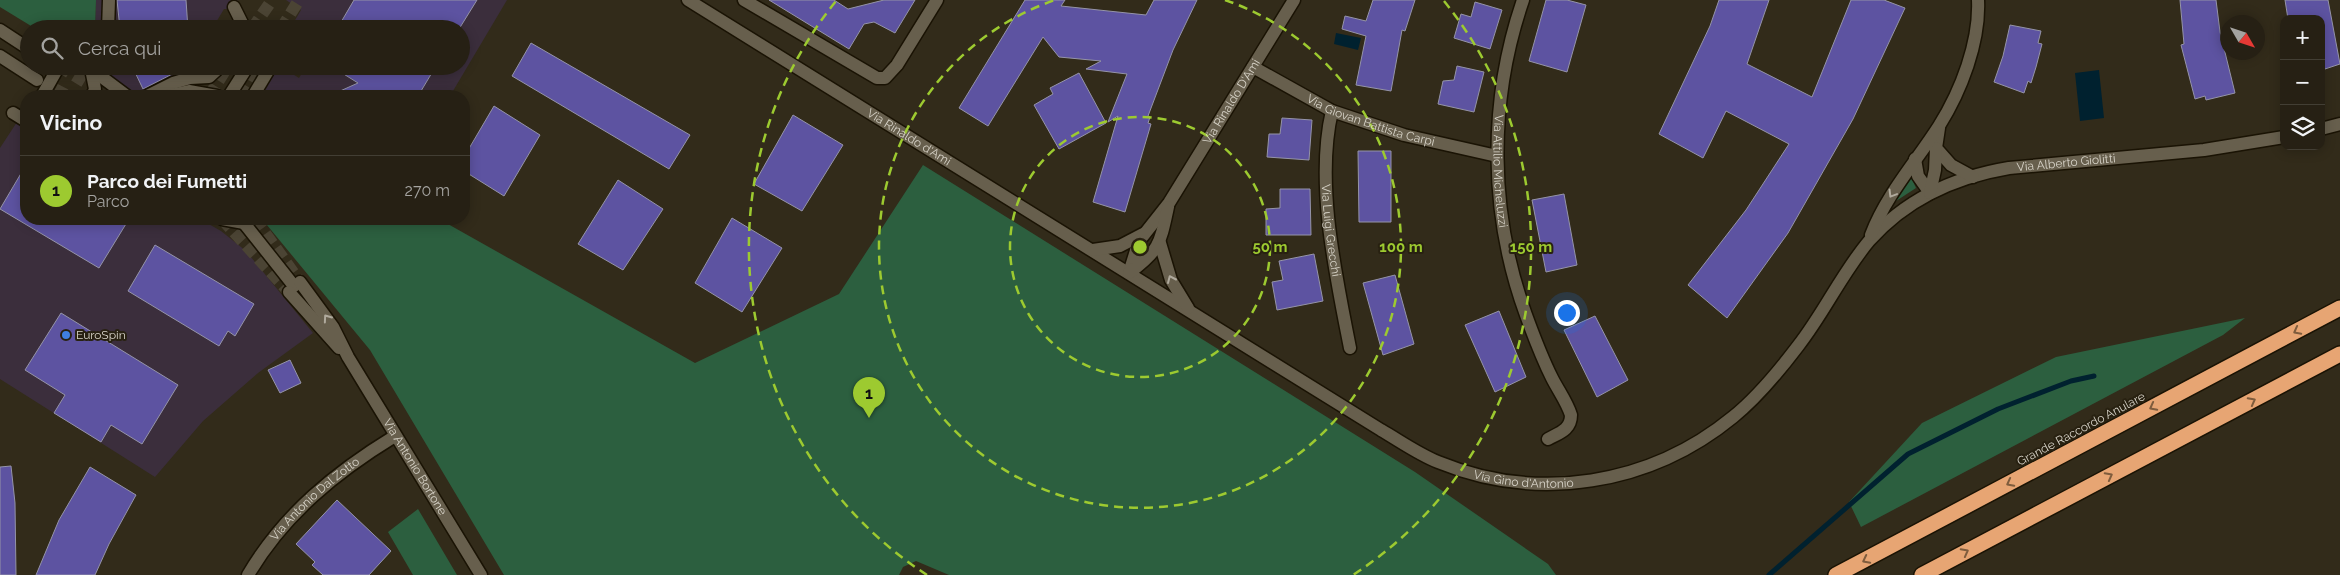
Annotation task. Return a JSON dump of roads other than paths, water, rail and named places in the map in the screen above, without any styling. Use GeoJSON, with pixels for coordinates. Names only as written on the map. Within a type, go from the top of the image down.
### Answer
{"type":"FeatureCollection","features":[{"type":"Feature","properties":{"kind":"highway","name":"Grande Raccordo Anulare"},"geometry":{"type":"LineString","coordinates":[[1836,575],[2340,308]]}},
{"type":"Feature","properties":{"kind":"highway"},"geometry":{"type":"LineString","coordinates":[[1922,575],[2340,354]]}},
{"type":"Feature","properties":{"kind":"street"},"geometry":{"type":"LineString","coordinates":[[108,20],[109,0]]}},
{"type":"Feature","properties":{"kind":"street","name":"Via Rinaldo d'Ami"},"geometry":{"type":"LineString","coordinates":[[688,0],[1129,273]]}},
{"type":"Feature","properties":{"kind":"street"},"geometry":{"type":"LineString","coordinates":[[744,0],[877,78],[886,78],[897,66],[937,0]]}},
{"type":"Feature","properties":{"kind":"street","name":"Via Rinaldo D'Ami"},"geometry":{"type":"LineString","coordinates":[[1129,273],[1137,245],[1144,233],[1169,203],[1294,0]]}},
{"type":"Feature","properties":{"kind":"street","name":"Via Attilio Micheluzzi"},"geometry":{"type":"LineString","coordinates":[[1523,0],[1504,73],[1498,119],[1497,156],[1503,226],[1514,277],[1538,347],[1571,415],[1570,424],[1566,429],[1548,440]]}},
{"type":"Feature","properties":{"kind":"street"},"geometry":{"type":"LineString","coordinates":[[1869,242],[1888,201],[1939,125],[1956,92],[1968,59],[1976,26],[1978,0]]}},
{"type":"Feature","properties":{"kind":"street"},"geometry":{"type":"LineString","coordinates":[[234,6],[242,20]]}},
{"type":"Feature","properties":{"kind":"street"},"geometry":{"type":"LineString","coordinates":[[0,30],[20,42]]}},
{"type":"Feature","properties":{"kind":"street"},"geometry":{"type":"LineString","coordinates":[[0,56],[20,69]]}},
{"type":"Feature","properties":{"kind":"street","name":"Via Giovan Battista Carpi"},"geometry":{"type":"LineString","coordinates":[[1253,67],[1332,111],[1404,135],[1497,156]]}},
{"type":"Feature","properties":{"kind":"street"},"geometry":{"type":"LineString","coordinates":[[29,75],[37,80]]}},
{"type":"Feature","properties":{"kind":"street"},"geometry":{"type":"LineString","coordinates":[[45,90],[54,75]]}},
{"type":"Feature","properties":{"kind":"street"},"geometry":{"type":"LineString","coordinates":[[92,75],[95,90]]}},
{"type":"Feature","properties":{"kind":"street"},"geometry":{"type":"LineString","coordinates":[[99,75],[119,90]]}},
{"type":"Feature","properties":{"kind":"street"},"geometry":{"type":"LineString","coordinates":[[159,90],[190,78],[209,77],[211,75]]}},
{"type":"Feature","properties":{"kind":"street"},"geometry":{"type":"LineString","coordinates":[[233,90],[242,75]]}},
{"type":"Feature","properties":{"kind":"street"},"geometry":{"type":"LineString","coordinates":[[257,90],[266,75]]}},
{"type":"Feature","properties":{"kind":"street","name":"Via Luigi Grecchi"},"geometry":{"type":"LineString","coordinates":[[1332,111],[1327,140],[1327,195],[1337,280],[1350,348]]}},
{"type":"Feature","properties":{"kind":"street"},"geometry":{"type":"LineString","coordinates":[[13,113],[20,117]]}},
{"type":"Feature","properties":{"kind":"street"},"geometry":{"type":"LineString","coordinates":[[2325,128],[2340,124]]}},
{"type":"Feature","properties":{"kind":"street"},"geometry":{"type":"LineString","coordinates":[[1930,193],[1935,170],[1939,125]]}},
{"type":"Feature","properties":{"kind":"street","name":"Via Alberto Giolitti"},"geometry":{"type":"LineString","coordinates":[[1869,242],[1892,219],[1930,193],[1973,177],[2029,165],[2146,156],[2280,138]]}},
{"type":"Feature","properties":{"kind":"street"},"geometry":{"type":"LineString","coordinates":[[1936,148],[1951,165],[1973,177]]}},
{"type":"Feature","properties":{"kind":"street"},"geometry":{"type":"LineString","coordinates":[[1915,159],[1918,176],[1930,193]]}},
{"type":"Feature","properties":{"kind":"street","name":"Via Rinaldo D'Ami"},"geometry":{"type":"LineString","coordinates":[[1129,273],[1151,255],[1160,243],[1169,203]]}},
{"type":"Feature","properties":{"kind":"street","name":"Via Antonio Bortone"},"geometry":{"type":"LineString","coordinates":[[248,225],[294,287],[309,317],[348,357],[481,575]]}},
{"type":"Feature","properties":{"kind":"street","name":"Via Rinaldo D'Ami"},"geometry":{"type":"LineString","coordinates":[[1093,250],[1120,246],[1144,233]]}},
{"type":"Feature","properties":{"kind":"street","name":"Via Gino d'Antonio"},"geometry":{"type":"LineString","coordinates":[[1129,273],[1373,425],[1432,459],[1460,470],[1500,480],[1540,484],[1578,483],[1612,477],[1645,467],[1699,442],[1735,415],[1760,390],[1798,346],[1869,242]]}},
{"type":"Feature","properties":{"kind":"street","name":"Via Rinaldo D'Ami"},"geometry":{"type":"LineString","coordinates":[[1160,243],[1171,280],[1190,312]]}},
{"type":"Feature","properties":{"kind":"street","name":"Via Antonio Dal Zotto"},"geometry":{"type":"LineString","coordinates":[[248,575],[282,528],[320,488],[362,457],[395,436]]}},
{"type":"Feature","properties":{"kind":"water"},"geometry":{"type":"Polygon","coordinates":[[[1336,33],[1361,38],[1358,50],[1334,44],[1336,33]]]}},
{"type":"Feature","properties":{"kind":"water"},"geometry":{"type":"Polygon","coordinates":[[[2099,70],[2104,118],[2080,121],[2075,73],[2099,70]]]}},
{"type":"Feature","properties":{"kind":"waterway"},"geometry":{"type":"LineString","coordinates":[[1769,575],[1908,454],[1998,409],[2071,381],[2094,376]]}},
{"type":"Feature","properties":{"kind":"tunnel"},"geometry":{"type":"LineString","coordinates":[[258,20],[272,0]]}},
{"type":"Feature","properties":{"kind":"tunnel"},"geometry":{"type":"LineString","coordinates":[[287,20],[299,0]]}},
{"type":"Feature","properties":{"kind":"tunnel"},"geometry":{"type":"LineString","coordinates":[[74,75],[104,90]]}},
{"type":"Feature","properties":{"kind":"tunnel"},"geometry":{"type":"LineString","coordinates":[[213,90],[222,75]]}},
{"type":"Feature","properties":{"kind":"tunnel"},"geometry":{"type":"LineString","coordinates":[[243,90],[252,75]]}},
{"type":"Feature","properties":{"kind":"tunnel"},"geometry":{"type":"LineString","coordinates":[[39,81],[56,90]]}},
{"type":"Feature","properties":{"kind":"tunnel"},"geometry":{"type":"LineString","coordinates":[[228,225],[289,292]]}},
{"type":"Feature","properties":{"kind":"tunnel"},"geometry":{"type":"LineString","coordinates":[[259,225],[300,282]]}},
{"type":"Feature","properties":{"kind":"place","name":"EuroSpin"},"geometry":{"type":"Point","coordinates":[66,335]}},
{"type":"Feature","properties":{"kind":"place","name":"Parco dei Fumetti"},"geometry":{"type":"Point","coordinates":[869,418]}}]}
